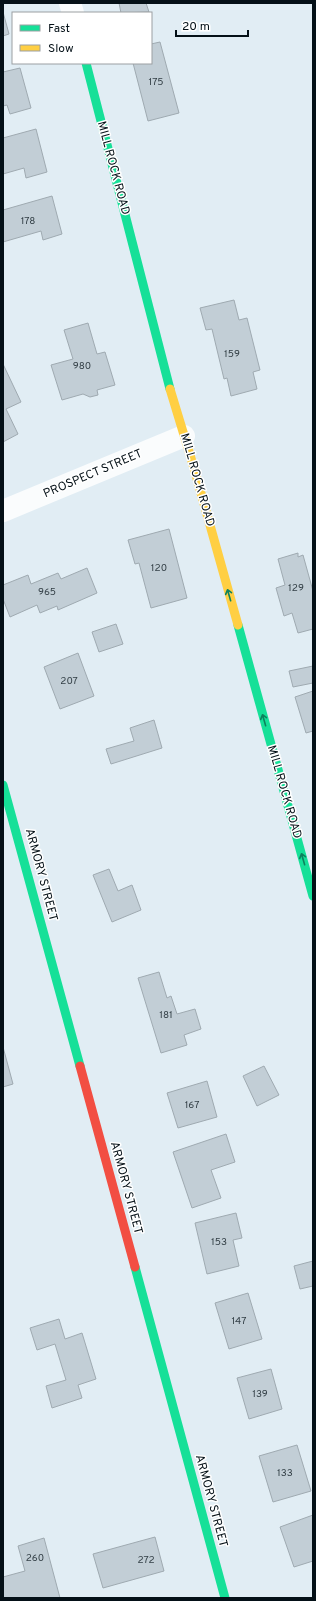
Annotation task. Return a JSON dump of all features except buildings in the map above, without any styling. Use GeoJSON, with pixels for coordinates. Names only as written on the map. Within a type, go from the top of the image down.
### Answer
{"type":"FeatureCollection","features":[{"type":"Feature","properties":{"kind":"street","name":"MILL ROCK ROAD"},"geometry":{"type":"LineString","coordinates":[[86,64],[171,394],[196,474],[313,896]]}},
{"type":"Feature","properties":{"kind":"street","name":"PROSPECT STREET"},"geometry":{"type":"LineString","coordinates":[[3,511],[184,436]]}},
{"type":"Feature","properties":{"kind":"street","name":"ARMORY STREET"},"geometry":{"type":"LineString","coordinates":[[3,785],[225,1598]]}},
{"type":"Feature","properties":{"kind":"traffic: fast"},"geometry":{"type":"LineString","coordinates":[[86,64],[170,389]]}},
{"type":"Feature","properties":{"kind":"traffic: fast"},"geometry":{"type":"LineString","coordinates":[[238,625],[313,896]]}},
{"type":"Feature","properties":{"kind":"traffic: fast"},"geometry":{"type":"LineString","coordinates":[[3,785],[80,1066]]}},
{"type":"Feature","properties":{"kind":"traffic: fast"},"geometry":{"type":"LineString","coordinates":[[135,1267],[225,1598]]}},
{"type":"Feature","properties":{"kind":"traffic: slow"},"geometry":{"type":"LineString","coordinates":[[170,389],[238,625]]}},
{"type":"Feature","properties":{"kind":"traffic: jam"},"geometry":{"type":"LineString","coordinates":[[80,1066],[135,1267]]}}]}
